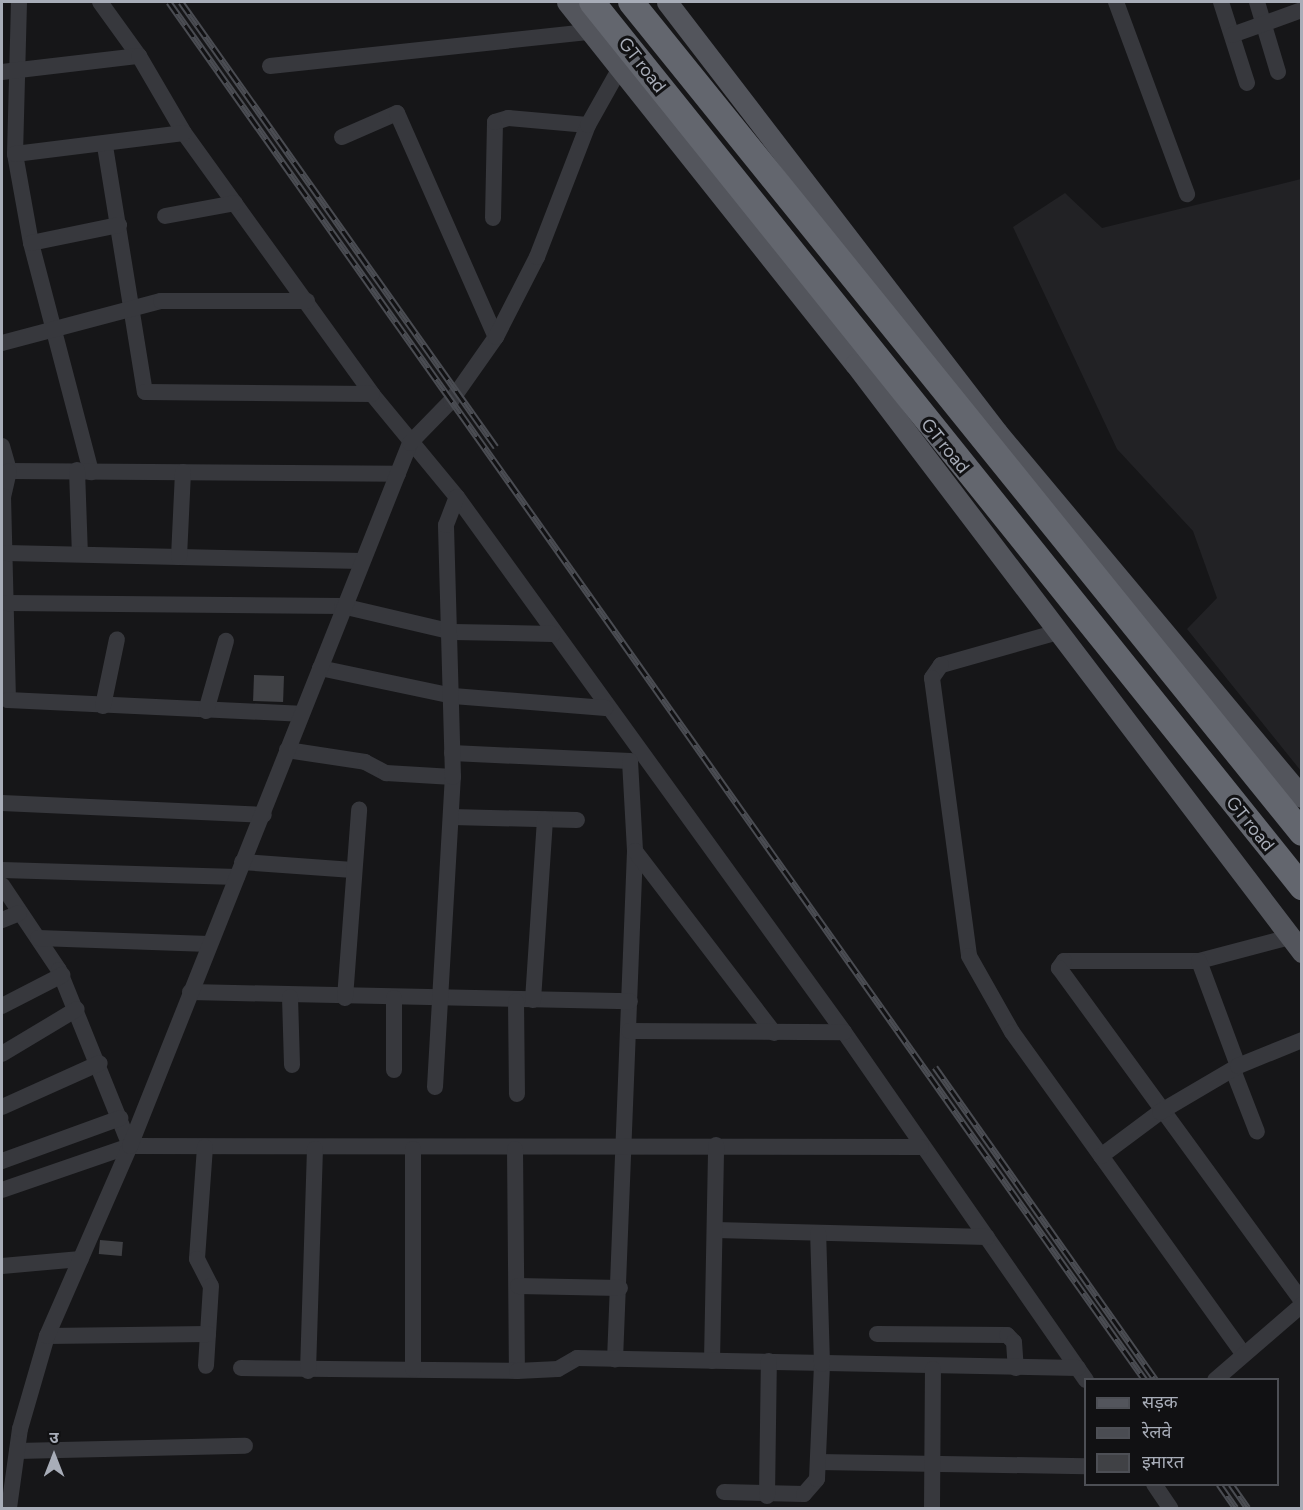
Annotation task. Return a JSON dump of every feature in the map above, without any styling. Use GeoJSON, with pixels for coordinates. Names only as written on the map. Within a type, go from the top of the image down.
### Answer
{"type":"FeatureCollection","features":[{"type":"Feature","properties":{"kind":"highway","name":"GT road"},"geometry":{"type":"LineString","coordinates":[[592,2],[1302,887]]}},
{"type":"Feature","properties":{"kind":"highway","name":"GT road"},"geometry":{"type":"LineString","coordinates":[[631,2],[1302,833]]}},
{"type":"Feature","properties":{"kind":"main road"},"geometry":{"type":"LineString","coordinates":[[567,2],[1058,632],[1296,944]]}},
{"type":"Feature","properties":{"kind":"main road"},"geometry":{"type":"LineString","coordinates":[[668,2],[997,432],[1302,797]]}},
{"type":"Feature","properties":{"kind":"street"},"geometry":{"type":"LineString","coordinates":[[19,2],[9,71],[15,154],[31,243],[84,471],[80,554]]}},
{"type":"Feature","properties":{"kind":"street"},"geometry":{"type":"LineString","coordinates":[[100,2],[139,56],[184,133],[372,394],[457,498],[606,708],[844,1032],[921,1147],[1082,1374]]}},
{"type":"Feature","properties":{"kind":"street"},"geometry":{"type":"LineString","coordinates":[[1116,2],[1187,194]]}},
{"type":"Feature","properties":{"kind":"street"},"geometry":{"type":"LineString","coordinates":[[1221,2],[1247,83]]}},
{"type":"Feature","properties":{"kind":"street"},"geometry":{"type":"LineString","coordinates":[[1257,2],[1278,72]]}},
{"type":"Feature","properties":{"kind":"street"},"geometry":{"type":"LineString","coordinates":[[1232,35],[1299,11]]}},
{"type":"Feature","properties":{"kind":"street"},"geometry":{"type":"LineString","coordinates":[[270,66],[590,32]]}},
{"type":"Feature","properties":{"kind":"street"},"geometry":{"type":"LineString","coordinates":[[9,71],[139,56]]}},
{"type":"Feature","properties":{"kind":"street"},"geometry":{"type":"LineString","coordinates":[[9,1509],[7,1480],[17,1451],[47,1336],[130,1146],[209,944],[264,815],[342,606],[410,443],[451,401],[496,338],[537,257],[588,125],[620,68]]}},
{"type":"Feature","properties":{"kind":"street"},"geometry":{"type":"LineString","coordinates":[[342,137],[396,113],[496,338]]}},
{"type":"Feature","properties":{"kind":"street"},"geometry":{"type":"LineString","coordinates":[[493,218],[495,122],[508,118],[588,125]]}},
{"type":"Feature","properties":{"kind":"street"},"geometry":{"type":"LineString","coordinates":[[15,154],[105,146],[184,133]]}},
{"type":"Feature","properties":{"kind":"street"},"geometry":{"type":"LineString","coordinates":[[105,146],[134,308],[143,387],[149,394],[372,394]]}},
{"type":"Feature","properties":{"kind":"street"},"geometry":{"type":"LineString","coordinates":[[165,216],[235,203]]}},
{"type":"Feature","properties":{"kind":"street"},"geometry":{"type":"LineString","coordinates":[[31,243],[118,225]]}},
{"type":"Feature","properties":{"kind":"street"},"geometry":{"type":"LineString","coordinates":[[2,343],[134,308],[180,301],[307,301]]}},
{"type":"Feature","properties":{"kind":"street"},"geometry":{"type":"LineString","coordinates":[[2,446],[9,471],[3,496],[7,603],[4,700],[300,714]]}},
{"type":"Feature","properties":{"kind":"street"},"geometry":{"type":"LineString","coordinates":[[9,471],[398,474]]}},
{"type":"Feature","properties":{"kind":"street"},"geometry":{"type":"LineString","coordinates":[[179,557],[183,472]]}},
{"type":"Feature","properties":{"kind":"street"},"geometry":{"type":"LineString","coordinates":[[435,1087],[437,999],[452,817],[453,777],[453,632],[446,525],[457,498]]}},
{"type":"Feature","properties":{"kind":"street"},"geometry":{"type":"LineString","coordinates":[[6,553],[362,561]]}},
{"type":"Feature","properties":{"kind":"street"},"geometry":{"type":"LineString","coordinates":[[7,603],[342,606],[453,632],[553,634]]}},
{"type":"Feature","properties":{"kind":"street"},"geometry":{"type":"LineString","coordinates":[[1058,632],[941,665],[934,671],[933,690],[973,967],[1101,1156],[1243,1353]]}},
{"type":"Feature","properties":{"kind":"street"},"geometry":{"type":"LineString","coordinates":[[104,706],[117,639]]}},
{"type":"Feature","properties":{"kind":"street"},"geometry":{"type":"LineString","coordinates":[[206,711],[226,641]]}},
{"type":"Feature","properties":{"kind":"street"},"geometry":{"type":"LineString","coordinates":[[320,668],[453,696],[606,708]]}},
{"type":"Feature","properties":{"kind":"street"},"geometry":{"type":"LineString","coordinates":[[287,750],[365,762],[387,773],[453,777]]}},
{"type":"Feature","properties":{"kind":"street"},"geometry":{"type":"LineString","coordinates":[[452,753],[630,761],[635,851],[623,1147],[620,1288],[615,1360]]}},
{"type":"Feature","properties":{"kind":"street"},"geometry":{"type":"LineString","coordinates":[[2,803],[264,815]]}},
{"type":"Feature","properties":{"kind":"street"},"geometry":{"type":"LineString","coordinates":[[345,998],[359,810]]}},
{"type":"Feature","properties":{"kind":"street"},"geometry":{"type":"LineString","coordinates":[[452,817],[577,820]]}},
{"type":"Feature","properties":{"kind":"street"},"geometry":{"type":"LineString","coordinates":[[517,1094],[545,819]]}},
{"type":"Feature","properties":{"kind":"street"},"geometry":{"type":"LineString","coordinates":[[635,851],[774,1033]]}},
{"type":"Feature","properties":{"kind":"street"},"geometry":{"type":"LineString","coordinates":[[2,870],[353,870]]}},
{"type":"Feature","properties":{"kind":"street"},"geometry":{"type":"LineString","coordinates":[[2,885],[62,975],[99,1063],[130,1146]]}},
{"type":"Feature","properties":{"kind":"street"},"geometry":{"type":"LineString","coordinates":[[2,920],[19,912]]}},
{"type":"Feature","properties":{"kind":"street"},"geometry":{"type":"LineString","coordinates":[[39,938],[209,944]]}},
{"type":"Feature","properties":{"kind":"street"},"geometry":{"type":"LineString","coordinates":[[1217,1378],[1302,1303],[1160,1112],[1059,964],[1199,960],[1296,944]]}},
{"type":"Feature","properties":{"kind":"street"},"geometry":{"type":"LineString","coordinates":[[1199,960],[1257,1132]]}},
{"type":"Feature","properties":{"kind":"street"},"geometry":{"type":"LineString","coordinates":[[2,1006],[62,975]]}},
{"type":"Feature","properties":{"kind":"street"},"geometry":{"type":"LineString","coordinates":[[190,992],[290,997],[630,1001]]}},
{"type":"Feature","properties":{"kind":"street"},"geometry":{"type":"LineString","coordinates":[[290,997],[292,1065]]}},
{"type":"Feature","properties":{"kind":"street"},"geometry":{"type":"LineString","coordinates":[[394,998],[394,1070]]}},
{"type":"Feature","properties":{"kind":"street"},"geometry":{"type":"LineString","coordinates":[[2,1054],[77,1009]]}},
{"type":"Feature","properties":{"kind":"street"},"geometry":{"type":"LineString","coordinates":[[629,1031],[844,1032]]}},
{"type":"Feature","properties":{"kind":"street"},"geometry":{"type":"LineString","coordinates":[[1101,1156],[1160,1112],[1236,1068],[1302,1040]]}},
{"type":"Feature","properties":{"kind":"street"},"geometry":{"type":"LineString","coordinates":[[2,1107],[99,1063]]}},
{"type":"Feature","properties":{"kind":"street"},"geometry":{"type":"LineString","coordinates":[[2,1161],[120,1118]]}},
{"type":"Feature","properties":{"kind":"street"},"geometry":{"type":"LineString","coordinates":[[2,1190],[130,1146],[315,1149],[515,1149],[716,1145],[921,1147]]}},
{"type":"Feature","properties":{"kind":"street"},"geometry":{"type":"LineString","coordinates":[[712,1361],[716,1145]]}},
{"type":"Feature","properties":{"kind":"street"},"geometry":{"type":"LineString","coordinates":[[205,1147],[197,1259],[211,1286],[206,1366]]}},
{"type":"Feature","properties":{"kind":"street"},"geometry":{"type":"LineString","coordinates":[[308,1371],[315,1149]]}},
{"type":"Feature","properties":{"kind":"street"},"geometry":{"type":"LineString","coordinates":[[413,1149],[413,1369]]}},
{"type":"Feature","properties":{"kind":"street"},"geometry":{"type":"LineString","coordinates":[[515,1149],[517,1371]]}},
{"type":"Feature","properties":{"kind":"street"},"geometry":{"type":"LineString","coordinates":[[716,1230],[987,1237]]}},
{"type":"Feature","properties":{"kind":"street"},"geometry":{"type":"LineString","coordinates":[[724,1492],[767,1496],[812,1491],[819,1462],[822,1364],[819,1233]]}},
{"type":"Feature","properties":{"kind":"street"},"geometry":{"type":"LineString","coordinates":[[2,1266],[81,1259]]}},
{"type":"Feature","properties":{"kind":"street"},"geometry":{"type":"LineString","coordinates":[[518,1286],[620,1288]]}},
{"type":"Feature","properties":{"kind":"street"},"geometry":{"type":"LineString","coordinates":[[47,1336],[208,1334]]}},
{"type":"Feature","properties":{"kind":"street"},"geometry":{"type":"LineString","coordinates":[[877,1334],[1007,1335],[1014,1342],[1016,1368]]}},
{"type":"Feature","properties":{"kind":"street"},"geometry":{"type":"LineString","coordinates":[[241,1368],[308,1371],[413,1369],[517,1371],[558,1369],[577,1358],[769,1361],[933,1369],[1016,1368],[1082,1374]]}},
{"type":"Feature","properties":{"kind":"street"},"geometry":{"type":"LineString","coordinates":[[767,1496],[769,1361]]}},
{"type":"Feature","properties":{"kind":"street"},"geometry":{"type":"LineString","coordinates":[[932,1509],[933,1369]]}},
{"type":"Feature","properties":{"kind":"street"},"geometry":{"type":"LineString","coordinates":[[17,1451],[245,1446]]}},
{"type":"Feature","properties":{"kind":"street"},"geometry":{"type":"LineString","coordinates":[[819,1462],[932,1466],[1084,1466]]}},
{"type":"Feature","properties":{"kind":"street"},"geometry":{"type":"LineString","coordinates":[[1155,1486],[1170,1509]]}},
{"type":"Feature","properties":{"kind":"shaded area"},"geometry":{"type":"Polygon","coordinates":[[[1302,179],[1301,771],[1187,629],[1217,598],[1193,531],[1117,449],[1013,227],[1065,193],[1102,228],[1302,179]]]}},
{"type":"Feature","properties":{"kind":"building"},"geometry":{"type":"Polygon","coordinates":[[[254,675],[284,676],[283,702],[253,701],[254,675]]]}},
{"type":"Feature","properties":{"kind":"building"},"geometry":{"type":"Polygon","coordinates":[[[100,1240],[123,1242],[122,1256],[99,1254],[100,1240]]]}},
{"type":"Feature","properties":{"kind":"railway"},"geometry":{"type":"LineString","coordinates":[[169,2],[1144,1378]]}},
{"type":"Feature","properties":{"kind":"railway"},"geometry":{"type":"LineString","coordinates":[[181,2],[496,447]]}},
{"type":"Feature","properties":{"kind":"railway"},"geometry":{"type":"LineString","coordinates":[[935,1067],[1155,1378]]}},
{"type":"Feature","properties":{"kind":"railway"},"geometry":{"type":"LineString","coordinates":[[1220,1486],[1236,1508]]}},
{"type":"Feature","properties":{"kind":"railway"},"geometry":{"type":"LineString","coordinates":[[1232,1486],[1248,1508]]}}]}
